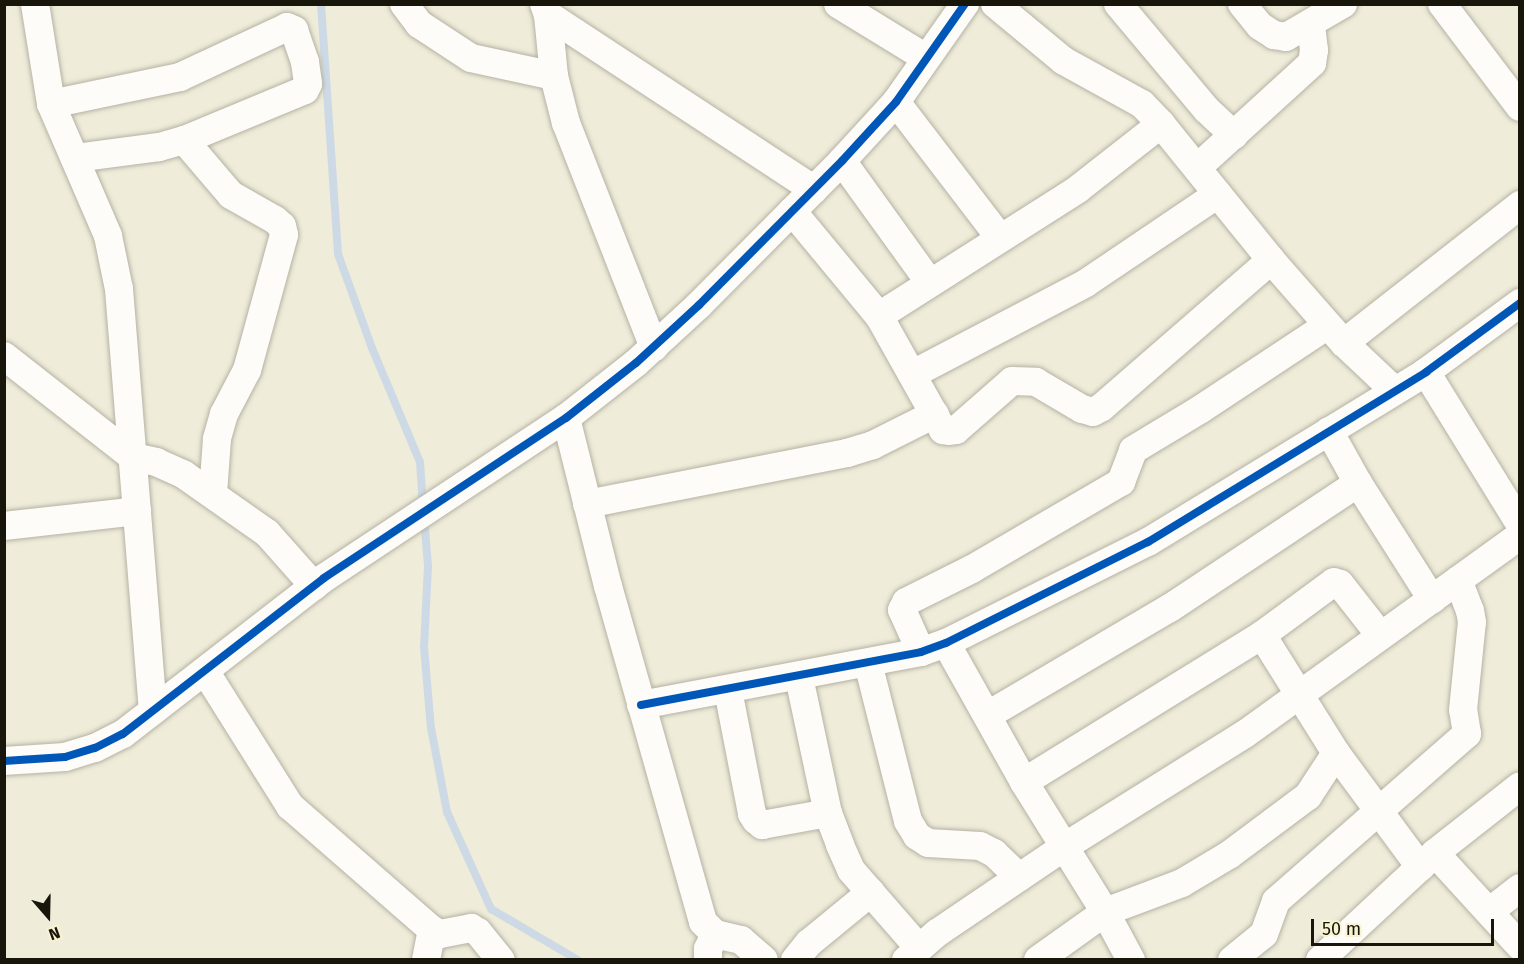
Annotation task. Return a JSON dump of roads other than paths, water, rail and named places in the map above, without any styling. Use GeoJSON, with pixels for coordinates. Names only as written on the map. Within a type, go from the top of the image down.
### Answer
{"type":"FeatureCollection","features":[{"type":"Feature","properties":{"kind":"street"},"geometry":{"type":"LineString","coordinates":[[35,4],[51,104],[108,236],[119,289],[153,711]]}},
{"type":"Feature","properties":{"kind":"street"},"geometry":{"type":"LineString","coordinates":[[404,4],[419,24],[471,58],[554,76]]}},
{"type":"Feature","properties":{"kind":"street"},"geometry":{"type":"LineString","coordinates":[[838,4],[926,58]]}},
{"type":"Feature","properties":{"kind":"street"},"geometry":{"type":"LineString","coordinates":[[4,761],[65,757],[95,748],[123,734],[314,586],[566,418],[654,346],[699,305],[842,161],[896,102],[965,4]]}},
{"type":"Feature","properties":{"kind":"street"},"geometry":{"type":"LineString","coordinates":[[995,4],[1064,61],[1142,104],[1161,124],[1271,260],[1336,334],[1395,391]]}},
{"type":"Feature","properties":{"kind":"street"},"geometry":{"type":"LineString","coordinates":[[1118,4],[1208,110],[1234,135]]}},
{"type":"Feature","properties":{"kind":"street"},"geometry":{"type":"LineString","coordinates":[[1242,4],[1260,26],[1274,35],[1286,38],[1337,6]]}},
{"type":"Feature","properties":{"kind":"street"},"geometry":{"type":"LineString","coordinates":[[1442,4],[1510,75],[1520,107]]}},
{"type":"Feature","properties":{"kind":"street"},"geometry":{"type":"LineString","coordinates":[[546,10],[554,76],[566,123],[654,346]]}},
{"type":"Feature","properties":{"kind":"street"},"geometry":{"type":"LineString","coordinates":[[546,10],[814,190]]}},
{"type":"Feature","properties":{"kind":"street"},"geometry":{"type":"LineString","coordinates":[[1197,168],[1312,63],[1314,50],[1311,24]]}},
{"type":"Feature","properties":{"kind":"street"},"geometry":{"type":"LineString","coordinates":[[51,104],[180,77],[286,27],[294,30],[305,62],[308,84],[305,90],[184,140],[159,147],[75,158]]}},
{"type":"Feature","properties":{"kind":"street"},"geometry":{"type":"LineString","coordinates":[[896,102],[1000,238]]}},
{"type":"Feature","properties":{"kind":"street"},"geometry":{"type":"LineString","coordinates":[[879,316],[1077,189],[1161,124]]}},
{"type":"Feature","properties":{"kind":"street"},"geometry":{"type":"LineString","coordinates":[[184,140],[231,195],[275,220],[282,226],[284,235],[247,370],[224,414],[217,439],[213,493]]}},
{"type":"Feature","properties":{"kind":"street"},"geometry":{"type":"LineString","coordinates":[[842,161],[930,283]]}},
{"type":"Feature","properties":{"kind":"street"},"geometry":{"type":"LineString","coordinates":[[912,374],[1093,279],[1218,194]]}},
{"type":"Feature","properties":{"kind":"street"},"geometry":{"type":"LineString","coordinates":[[1131,960],[1105,912],[1024,782],[988,715],[902,610],[906,602],[972,569],[1121,482],[1133,450],[1336,334],[1520,205]]}},
{"type":"Feature","properties":{"kind":"street"},"geometry":{"type":"LineString","coordinates":[[792,211],[879,316],[943,430],[956,430],[1012,381],[1024,379],[1036,382],[1082,409],[1093,412],[1102,407],[1271,260]]}},
{"type":"Feature","properties":{"kind":"street"},"geometry":{"type":"LineString","coordinates":[[641,705],[799,677],[934,647],[1148,542],[1426,372],[1520,303]]}},
{"type":"Feature","properties":{"kind":"street"},"geometry":{"type":"LineString","coordinates":[[8,363],[133,457],[156,462],[183,474],[213,493],[267,533],[314,586]]}},
{"type":"Feature","properties":{"kind":"street"},"geometry":{"type":"LineString","coordinates":[[1426,372],[1520,524]]}},
{"type":"Feature","properties":{"kind":"street"},"geometry":{"type":"LineString","coordinates":[[588,504],[847,453],[873,445],[935,414]]}},
{"type":"Feature","properties":{"kind":"street"},"geometry":{"type":"LineString","coordinates":[[566,418],[641,705],[712,947],[741,940],[764,960]]}},
{"type":"Feature","properties":{"kind":"street"},"geometry":{"type":"LineString","coordinates":[[1329,431],[1358,483],[1432,599]]}},
{"type":"Feature","properties":{"kind":"street"},"geometry":{"type":"LineString","coordinates":[[988,715],[1170,608],[1358,483]]}},
{"type":"Feature","properties":{"kind":"street"},"geometry":{"type":"LineString","coordinates":[[4,526],[137,511]]}},
{"type":"Feature","properties":{"kind":"street"},"geometry":{"type":"LineString","coordinates":[[799,677],[828,813],[851,870],[871,892],[913,954],[1064,847],[1245,734],[1520,536]]}},
{"type":"Feature","properties":{"kind":"street"},"geometry":{"type":"LineString","coordinates":[[1232,960],[1264,934],[1276,901],[1467,734],[1463,710],[1472,622],[1458,580]]}},
{"type":"Feature","properties":{"kind":"street"},"geometry":{"type":"LineString","coordinates":[[1024,782],[1262,635],[1337,582],[1380,635]]}},
{"type":"Feature","properties":{"kind":"street"},"geometry":{"type":"LineString","coordinates":[[1262,635],[1336,753],[1378,810],[1427,860],[1489,912],[1520,946]]}},
{"type":"Feature","properties":{"kind":"street"},"geometry":{"type":"LineString","coordinates":[[868,663],[908,821],[917,836],[928,843],[980,846],[994,853],[1020,877]]}},
{"type":"Feature","properties":{"kind":"street"},"geometry":{"type":"LineString","coordinates":[[205,671],[290,806],[432,930],[440,934],[471,928],[478,932],[501,960]]}},
{"type":"Feature","properties":{"kind":"street"},"geometry":{"type":"LineString","coordinates":[[728,690],[752,814],[756,820],[762,825],[828,813]]}},
{"type":"Feature","properties":{"kind":"street"},"geometry":{"type":"LineString","coordinates":[[1038,960],[1105,912],[1182,883],[1229,855],[1308,795],[1336,753]]}},
{"type":"Feature","properties":{"kind":"street"},"geometry":{"type":"LineString","coordinates":[[1336,954],[1427,860],[1520,786]]}},
{"type":"Feature","properties":{"kind":"street"},"geometry":{"type":"LineString","coordinates":[[1489,912],[1520,888]]}},
{"type":"Feature","properties":{"kind":"street"},"geometry":{"type":"LineString","coordinates":[[795,960],[809,943],[871,892]]}},
{"type":"Feature","properties":{"kind":"street"},"geometry":{"type":"LineString","coordinates":[[426,960],[432,930]]}},
{"type":"Feature","properties":{"kind":"street"},"geometry":{"type":"LineString","coordinates":[[1511,960],[1520,951]]}},
{"type":"Feature","properties":{"kind":"waterway"},"geometry":{"type":"LineString","coordinates":[[321,4],[338,254],[372,348],[420,462],[423,506]]}},
{"type":"Feature","properties":{"kind":"waterway"},"geometry":{"type":"LineString","coordinates":[[424,518],[428,566],[424,647],[431,728],[447,812],[491,909],[578,960]]}}]}
